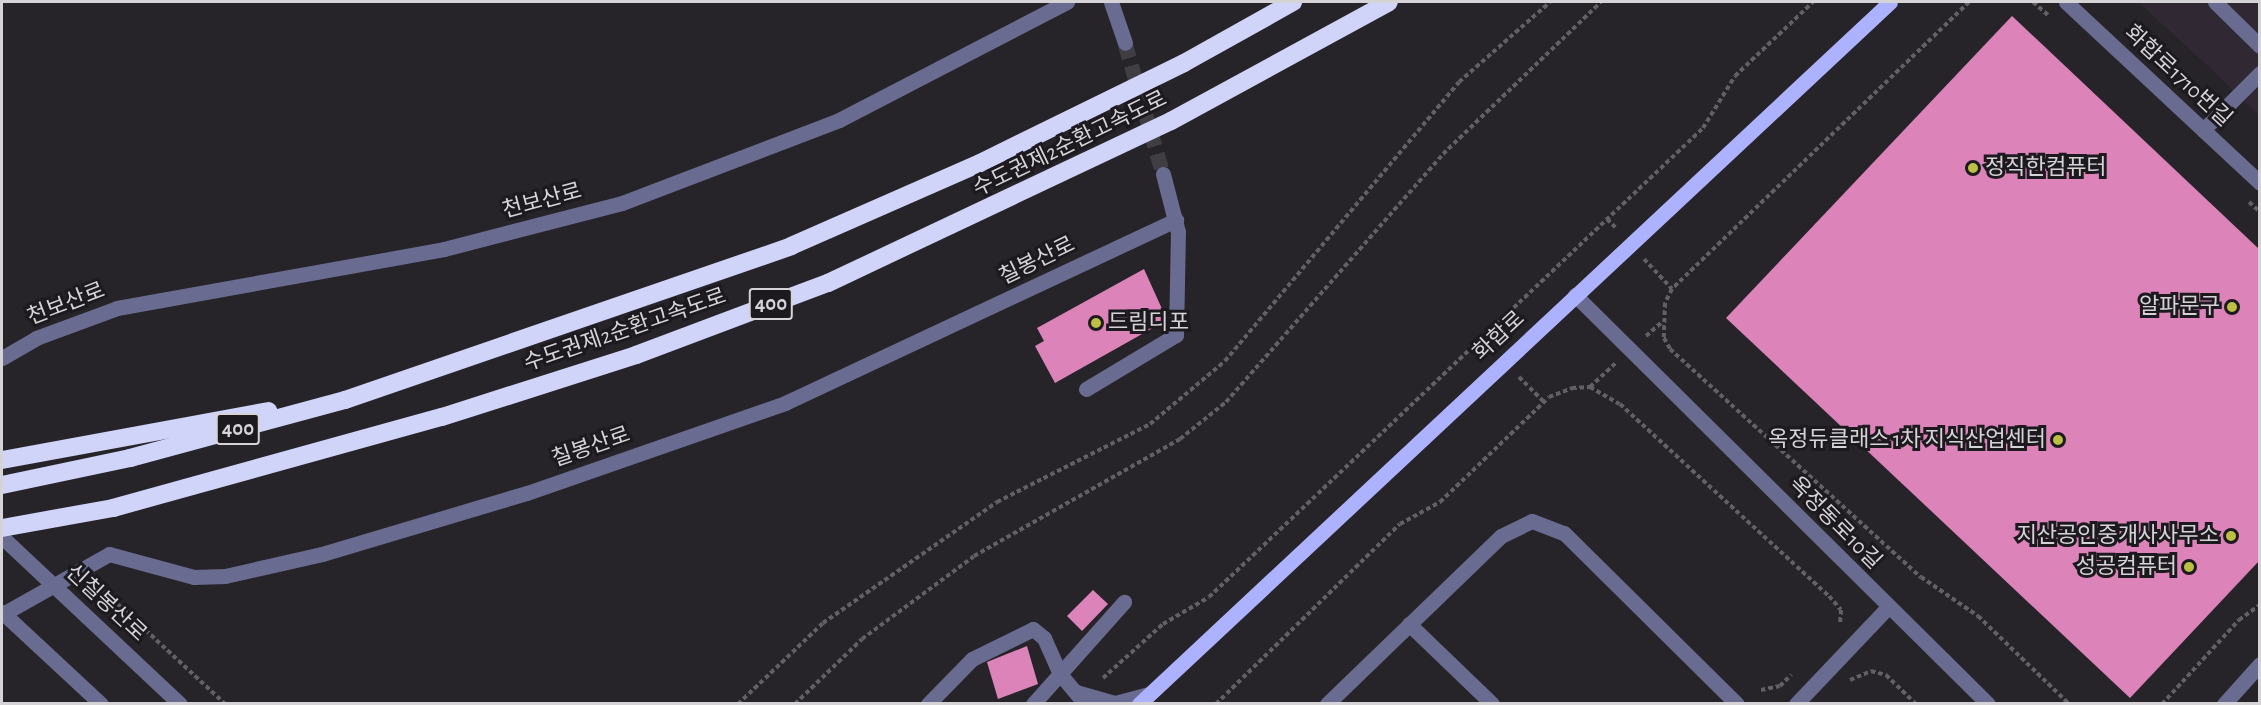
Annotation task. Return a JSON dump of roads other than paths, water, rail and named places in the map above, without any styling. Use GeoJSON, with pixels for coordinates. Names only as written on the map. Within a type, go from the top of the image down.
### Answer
{"type":"FeatureCollection","features":[{"type":"Feature","properties":{"kind":"highway","name":"수도권제2순환고속도로"},"geometry":{"type":"LineString","coordinates":[[2,485],[130,458],[345,400],[791,246],[1001,153],[1184,63],[1293,2]]}},
{"type":"Feature","properties":{"kind":"highway","name":"수도권제2순환고속도로"},"geometry":{"type":"LineString","coordinates":[[2,528],[113,508],[442,417],[636,355],[828,283],[1172,121],[1389,2]]}},
{"type":"Feature","properties":{"kind":"highway"},"geometry":{"type":"LineString","coordinates":[[2,460],[93,446],[215,418],[345,400]]}},
{"type":"Feature","properties":{"kind":"main road","name":"화합로"},"geometry":{"type":"LineString","coordinates":[[1144,699],[1890,2]]}},
{"type":"Feature","properties":{"kind":"street","name":"천보산로"},"geometry":{"type":"LineString","coordinates":[[2,358],[36,338],[117,308],[444,249],[622,203],[839,120],[1067,2]]}},
{"type":"Feature","properties":{"kind":"street"},"geometry":{"type":"LineString","coordinates":[[1111,2],[1125,43]]}},
{"type":"Feature","properties":{"kind":"street","name":"화합로1710번길"},"geometry":{"type":"LineString","coordinates":[[2066,2],[2259,183]]}},
{"type":"Feature","properties":{"kind":"street"},"geometry":{"type":"LineString","coordinates":[[2218,2],[2259,46]]}},
{"type":"Feature","properties":{"kind":"street"},"geometry":{"type":"LineString","coordinates":[[2203,130],[2259,73]]}},
{"type":"Feature","properties":{"kind":"street"},"geometry":{"type":"LineString","coordinates":[[1086,389],[1176,335],[1176,220],[1163,174]]}},
{"type":"Feature","properties":{"kind":"street","name":"칠봉산로"},"geometry":{"type":"LineString","coordinates":[[2,613],[109,554],[194,577],[235,574],[322,554],[527,493],[785,403],[1176,220]]}},
{"type":"Feature","properties":{"kind":"street","name":"옥정동로10길"},"geometry":{"type":"LineString","coordinates":[[1575,296],[1988,704]]}},
{"type":"Feature","properties":{"kind":"street"},"geometry":{"type":"LineString","coordinates":[[1327,704],[1501,536],[1532,521],[1548,523],[1737,704]]}},
{"type":"Feature","properties":{"kind":"street","name":"신칠봉산로"},"geometry":{"type":"LineString","coordinates":[[2,537],[180,704]]}},
{"type":"Feature","properties":{"kind":"street"},"geometry":{"type":"LineString","coordinates":[[1033,704],[1124,602]]}},
{"type":"Feature","properties":{"kind":"street"},"geometry":{"type":"LineString","coordinates":[[1796,704],[1888,607]]}},
{"type":"Feature","properties":{"kind":"street"},"geometry":{"type":"LineString","coordinates":[[2,613],[101,704]]}},
{"type":"Feature","properties":{"kind":"street"},"geometry":{"type":"LineString","coordinates":[[1409,624],[1492,704]]}},
{"type":"Feature","properties":{"kind":"street"},"geometry":{"type":"LineString","coordinates":[[928,704],[972,659],[1033,629],[1044,638],[1060,674],[1081,698],[1114,703],[1144,699]]}},
{"type":"Feature","properties":{"kind":"street"},"geometry":{"type":"LineString","coordinates":[[2224,704],[2259,664]]}},
{"type":"Feature","properties":{"kind":"tunnel"},"geometry":{"type":"LineString","coordinates":[[1125,43],[1163,174]]}},
{"type":"Feature","properties":{"kind":"place","name":"정직한컴퓨터"},"geometry":{"type":"Point","coordinates":[1973,168]}},
{"type":"Feature","properties":{"kind":"place","name":"알파문구"},"geometry":{"type":"Point","coordinates":[2232,307]}},
{"type":"Feature","properties":{"kind":"place","name":"드림디포"},"geometry":{"type":"Point","coordinates":[1096,323]}},
{"type":"Feature","properties":{"kind":"place","name":"옥정듀클래스 1차 지식산업센터"},"geometry":{"type":"Point","coordinates":[2058,440]}},
{"type":"Feature","properties":{"kind":"place","name":"지산공인중개사사무소"},"geometry":{"type":"Point","coordinates":[2231,536]}},
{"type":"Feature","properties":{"kind":"place","name":"성공컴퓨터"},"geometry":{"type":"Point","coordinates":[2189,567]}}]}
